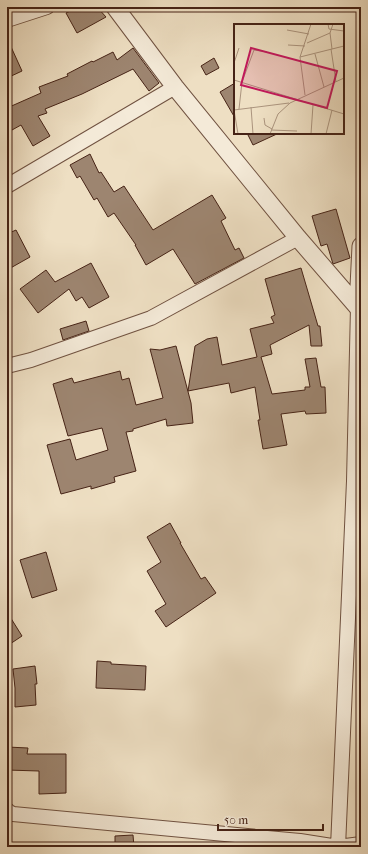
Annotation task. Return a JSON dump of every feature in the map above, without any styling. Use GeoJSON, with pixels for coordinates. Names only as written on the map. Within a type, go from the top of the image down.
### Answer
{"type":"FeatureCollection","features":[{"type":"Feature","properties":{"kind":"street"},"geometry":{"type":"LineString","coordinates":[[7,20],[47,7]]}},
{"type":"Feature","properties":{"kind":"street"},"geometry":{"type":"LineString","coordinates":[[114,7],[175,87],[298,238],[359,309]]}},
{"type":"Feature","properties":{"kind":"street"},"geometry":{"type":"LineString","coordinates":[[7,186],[175,87]]}},
{"type":"Feature","properties":{"kind":"street"},"geometry":{"type":"LineString","coordinates":[[7,366],[31,360],[151,318],[298,238]]}},
{"type":"Feature","properties":{"kind":"street"},"geometry":{"type":"LineString","coordinates":[[338,847],[354,481],[361,246]]}},
{"type":"Feature","properties":{"kind":"street"},"geometry":{"type":"LineString","coordinates":[[7,810],[13,814],[299,844],[338,847],[361,844]]}},
{"type":"Feature","properties":{"kind":"building"},"geometry":{"type":"Polygon","coordinates":[[[78,7],[97,7],[106,17],[77,33],[66,13],[78,7]]]}},
{"type":"Feature","properties":{"kind":"building"},"geometry":{"type":"Polygon","coordinates":[[[7,38],[22,71],[7,78],[7,38]]]}},
{"type":"Feature","properties":{"kind":"building"},"geometry":{"type":"Polygon","coordinates":[[[133,48],[159,83],[149,91],[133,69],[82,94],[45,109],[47,113],[38,116],[50,136],[33,146],[21,125],[12,130],[7,123],[7,108],[41,93],[39,87],[68,76],[67,74],[113,52],[117,60],[133,48]]]}},
{"type":"Feature","properties":{"kind":"building"},"geometry":{"type":"Polygon","coordinates":[[[214,58],[219,68],[206,75],[201,66],[214,58]]]}},
{"type":"Feature","properties":{"kind":"building"},"geometry":{"type":"Polygon","coordinates":[[[234,84],[234,116],[220,92],[234,84]]]}},
{"type":"Feature","properties":{"kind":"building"},"geometry":{"type":"Polygon","coordinates":[[[248,134],[277,134],[253,145],[248,134]]]}},
{"type":"Feature","properties":{"kind":"building"},"geometry":{"type":"Polygon","coordinates":[[[90,154],[99,173],[101,172],[114,192],[124,186],[153,230],[212,195],[226,218],[221,221],[235,250],[239,248],[244,258],[195,284],[173,249],[146,265],[136,245],[114,213],[108,217],[97,198],[94,200],[80,176],[77,178],[70,165],[90,154]]]}},
{"type":"Feature","properties":{"kind":"building"},"geometry":{"type":"Polygon","coordinates":[[[336,209],[350,258],[333,264],[327,244],[321,246],[312,216],[336,209]]]}},
{"type":"Feature","properties":{"kind":"building"},"geometry":{"type":"Polygon","coordinates":[[[16,230],[30,257],[7,270],[7,234],[16,230]]]}},
{"type":"Feature","properties":{"kind":"building"},"geometry":{"type":"Polygon","coordinates":[[[91,263],[109,297],[89,308],[82,297],[76,301],[69,289],[38,313],[20,289],[46,270],[55,282],[91,263]]]}},
{"type":"Feature","properties":{"kind":"building"},"geometry":{"type":"Polygon","coordinates":[[[301,268],[318,326],[320,326],[322,346],[311,346],[309,325],[270,345],[272,354],[261,357],[272,394],[305,390],[305,387],[310,387],[305,359],[316,358],[321,387],[325,387],[326,413],[306,414],[305,411],[281,414],[287,445],[263,449],[258,420],[260,420],[255,387],[231,393],[229,383],[188,391],[195,346],[207,339],[217,337],[222,365],[257,357],[250,329],[274,323],[271,317],[275,315],[265,279],[301,268]]]}},
{"type":"Feature","properties":{"kind":"building"},"geometry":{"type":"Polygon","coordinates":[[[86,321],[89,331],[63,340],[60,329],[86,321]]]}},
{"type":"Feature","properties":{"kind":"building"},"geometry":{"type":"Polygon","coordinates":[[[176,346],[191,403],[193,423],[167,426],[166,419],[133,429],[133,431],[126,432],[136,471],[114,477],[115,482],[91,489],[91,486],[61,494],[47,445],[70,439],[76,460],[108,450],[102,428],[68,436],[53,384],[72,378],[74,383],[120,371],[122,380],[129,378],[136,405],[163,398],[150,349],[160,350],[176,346]]]}},
{"type":"Feature","properties":{"kind":"building"},"geometry":{"type":"Polygon","coordinates":[[[170,523],[201,579],[205,577],[216,593],[166,627],[155,611],[166,604],[147,571],[161,562],[147,537],[170,523]]]}},
{"type":"Feature","properties":{"kind":"building"},"geometry":{"type":"Polygon","coordinates":[[[46,552],[57,590],[32,598],[20,560],[46,552]]]}},
{"type":"Feature","properties":{"kind":"building"},"geometry":{"type":"Polygon","coordinates":[[[7,612],[22,636],[7,646],[7,612]]]}},
{"type":"Feature","properties":{"kind":"building"},"geometry":{"type":"Polygon","coordinates":[[[97,661],[111,662],[111,664],[146,666],[145,690],[96,688],[97,661]]]}},
{"type":"Feature","properties":{"kind":"building"},"geometry":{"type":"Polygon","coordinates":[[[35,666],[37,684],[35,684],[36,705],[15,707],[13,669],[35,666]]]}},
{"type":"Feature","properties":{"kind":"building"},"geometry":{"type":"Polygon","coordinates":[[[7,747],[28,748],[27,754],[66,754],[66,793],[39,794],[39,771],[7,770],[7,747]]]}},
{"type":"Feature","properties":{"kind":"building"},"geometry":{"type":"Polygon","coordinates":[[[133,835],[134,847],[115,847],[115,836],[133,835]]]}}]}
